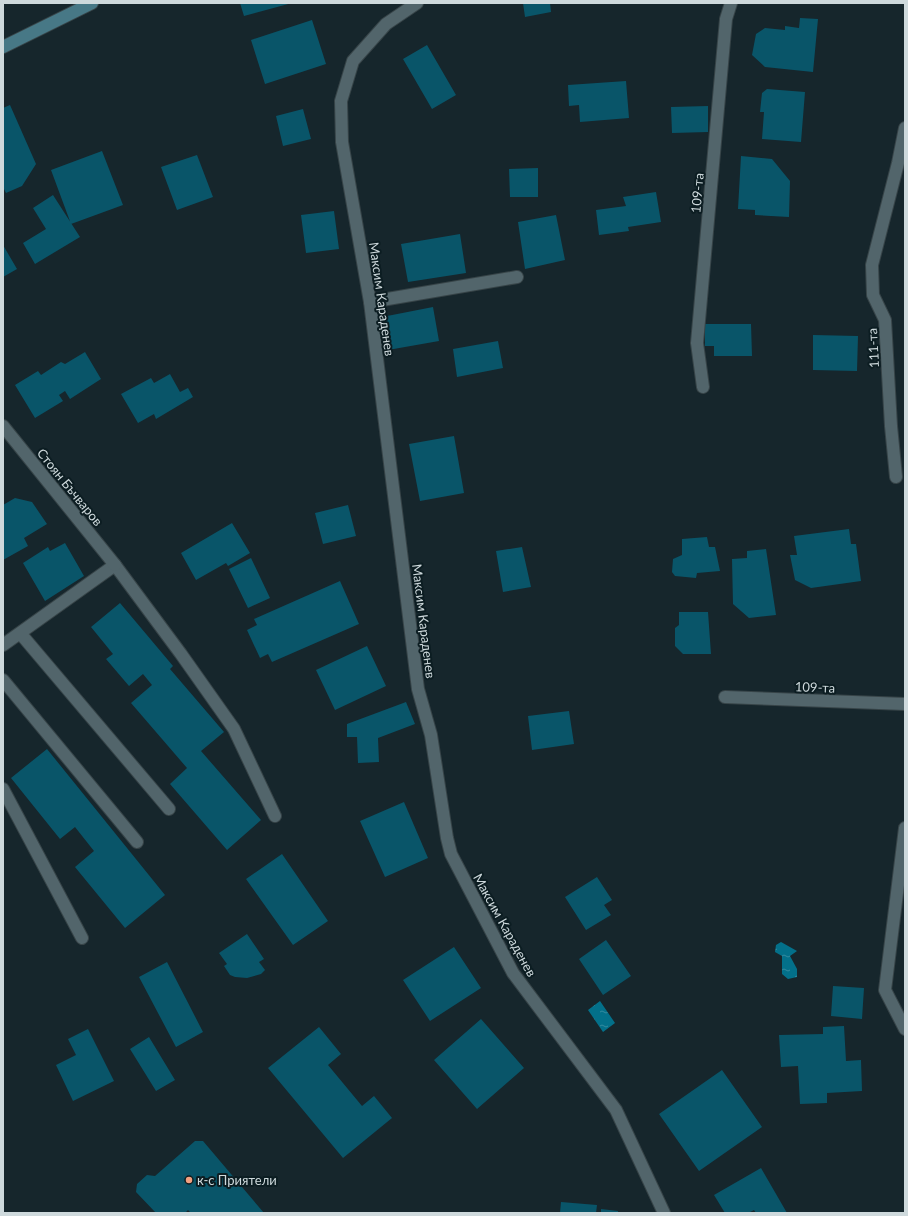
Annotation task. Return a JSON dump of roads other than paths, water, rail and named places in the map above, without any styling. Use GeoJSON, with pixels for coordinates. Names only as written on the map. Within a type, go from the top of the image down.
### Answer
{"type":"FeatureCollection","features":[{"type":"Feature","properties":{"kind":"main road"},"geometry":{"type":"LineString","coordinates":[[3,47],[92,3]]}},
{"type":"Feature","properties":{"kind":"street","name":"Максим Караденев"},"geometry":{"type":"LineString","coordinates":[[417,3],[386,24],[353,61],[341,101],[342,142],[370,302],[418,689],[430,735],[451,854],[513,973],[616,1110],[664,1213]]}},
{"type":"Feature","properties":{"kind":"street","name":"109-та"},"geometry":{"type":"LineString","coordinates":[[702,387],[697,343],[726,18],[731,3]]}},
{"type":"Feature","properties":{"kind":"street","name":"111-та"},"geometry":{"type":"LineString","coordinates":[[896,477],[891,426],[885,320],[873,295],[872,265],[898,163],[905,128]]}},
{"type":"Feature","properties":{"kind":"street"},"geometry":{"type":"LineString","coordinates":[[370,302],[517,277]]}},
{"type":"Feature","properties":{"kind":"street","name":"Стоян Бъчваров"},"geometry":{"type":"LineString","coordinates":[[3,426],[115,565],[234,729],[275,816]]}},
{"type":"Feature","properties":{"kind":"street"},"geometry":{"type":"LineString","coordinates":[[3,644],[115,565]]}},
{"type":"Feature","properties":{"kind":"street"},"geometry":{"type":"LineString","coordinates":[[20,633],[168,809]]}},
{"type":"Feature","properties":{"kind":"street"},"geometry":{"type":"LineString","coordinates":[[3,680],[137,842]]}},
{"type":"Feature","properties":{"kind":"street","name":"109-та"},"geometry":{"type":"LineString","coordinates":[[725,697],[905,704]]}},
{"type":"Feature","properties":{"kind":"street"},"geometry":{"type":"LineString","coordinates":[[3,789],[82,938]]}},
{"type":"Feature","properties":{"kind":"street"},"geometry":{"type":"LineString","coordinates":[[905,828],[885,990],[905,1029]]}},
{"type":"Feature","properties":{"kind":"water"},"geometry":{"type":"Polygon","coordinates":[[[781,942],[797,951],[790,956],[797,969],[797,977],[788,979],[782,974],[782,956],[775,952],[776,945],[781,942]]]}},
{"type":"Feature","properties":{"kind":"water"},"geometry":{"type":"Polygon","coordinates":[[[600,1001],[615,1023],[603,1032],[588,1010],[600,1001]]]}},
{"type":"Feature","properties":{"kind":"place","name":"к-с Приятели"},"geometry":{"type":"Point","coordinates":[189,1180]}}]}
